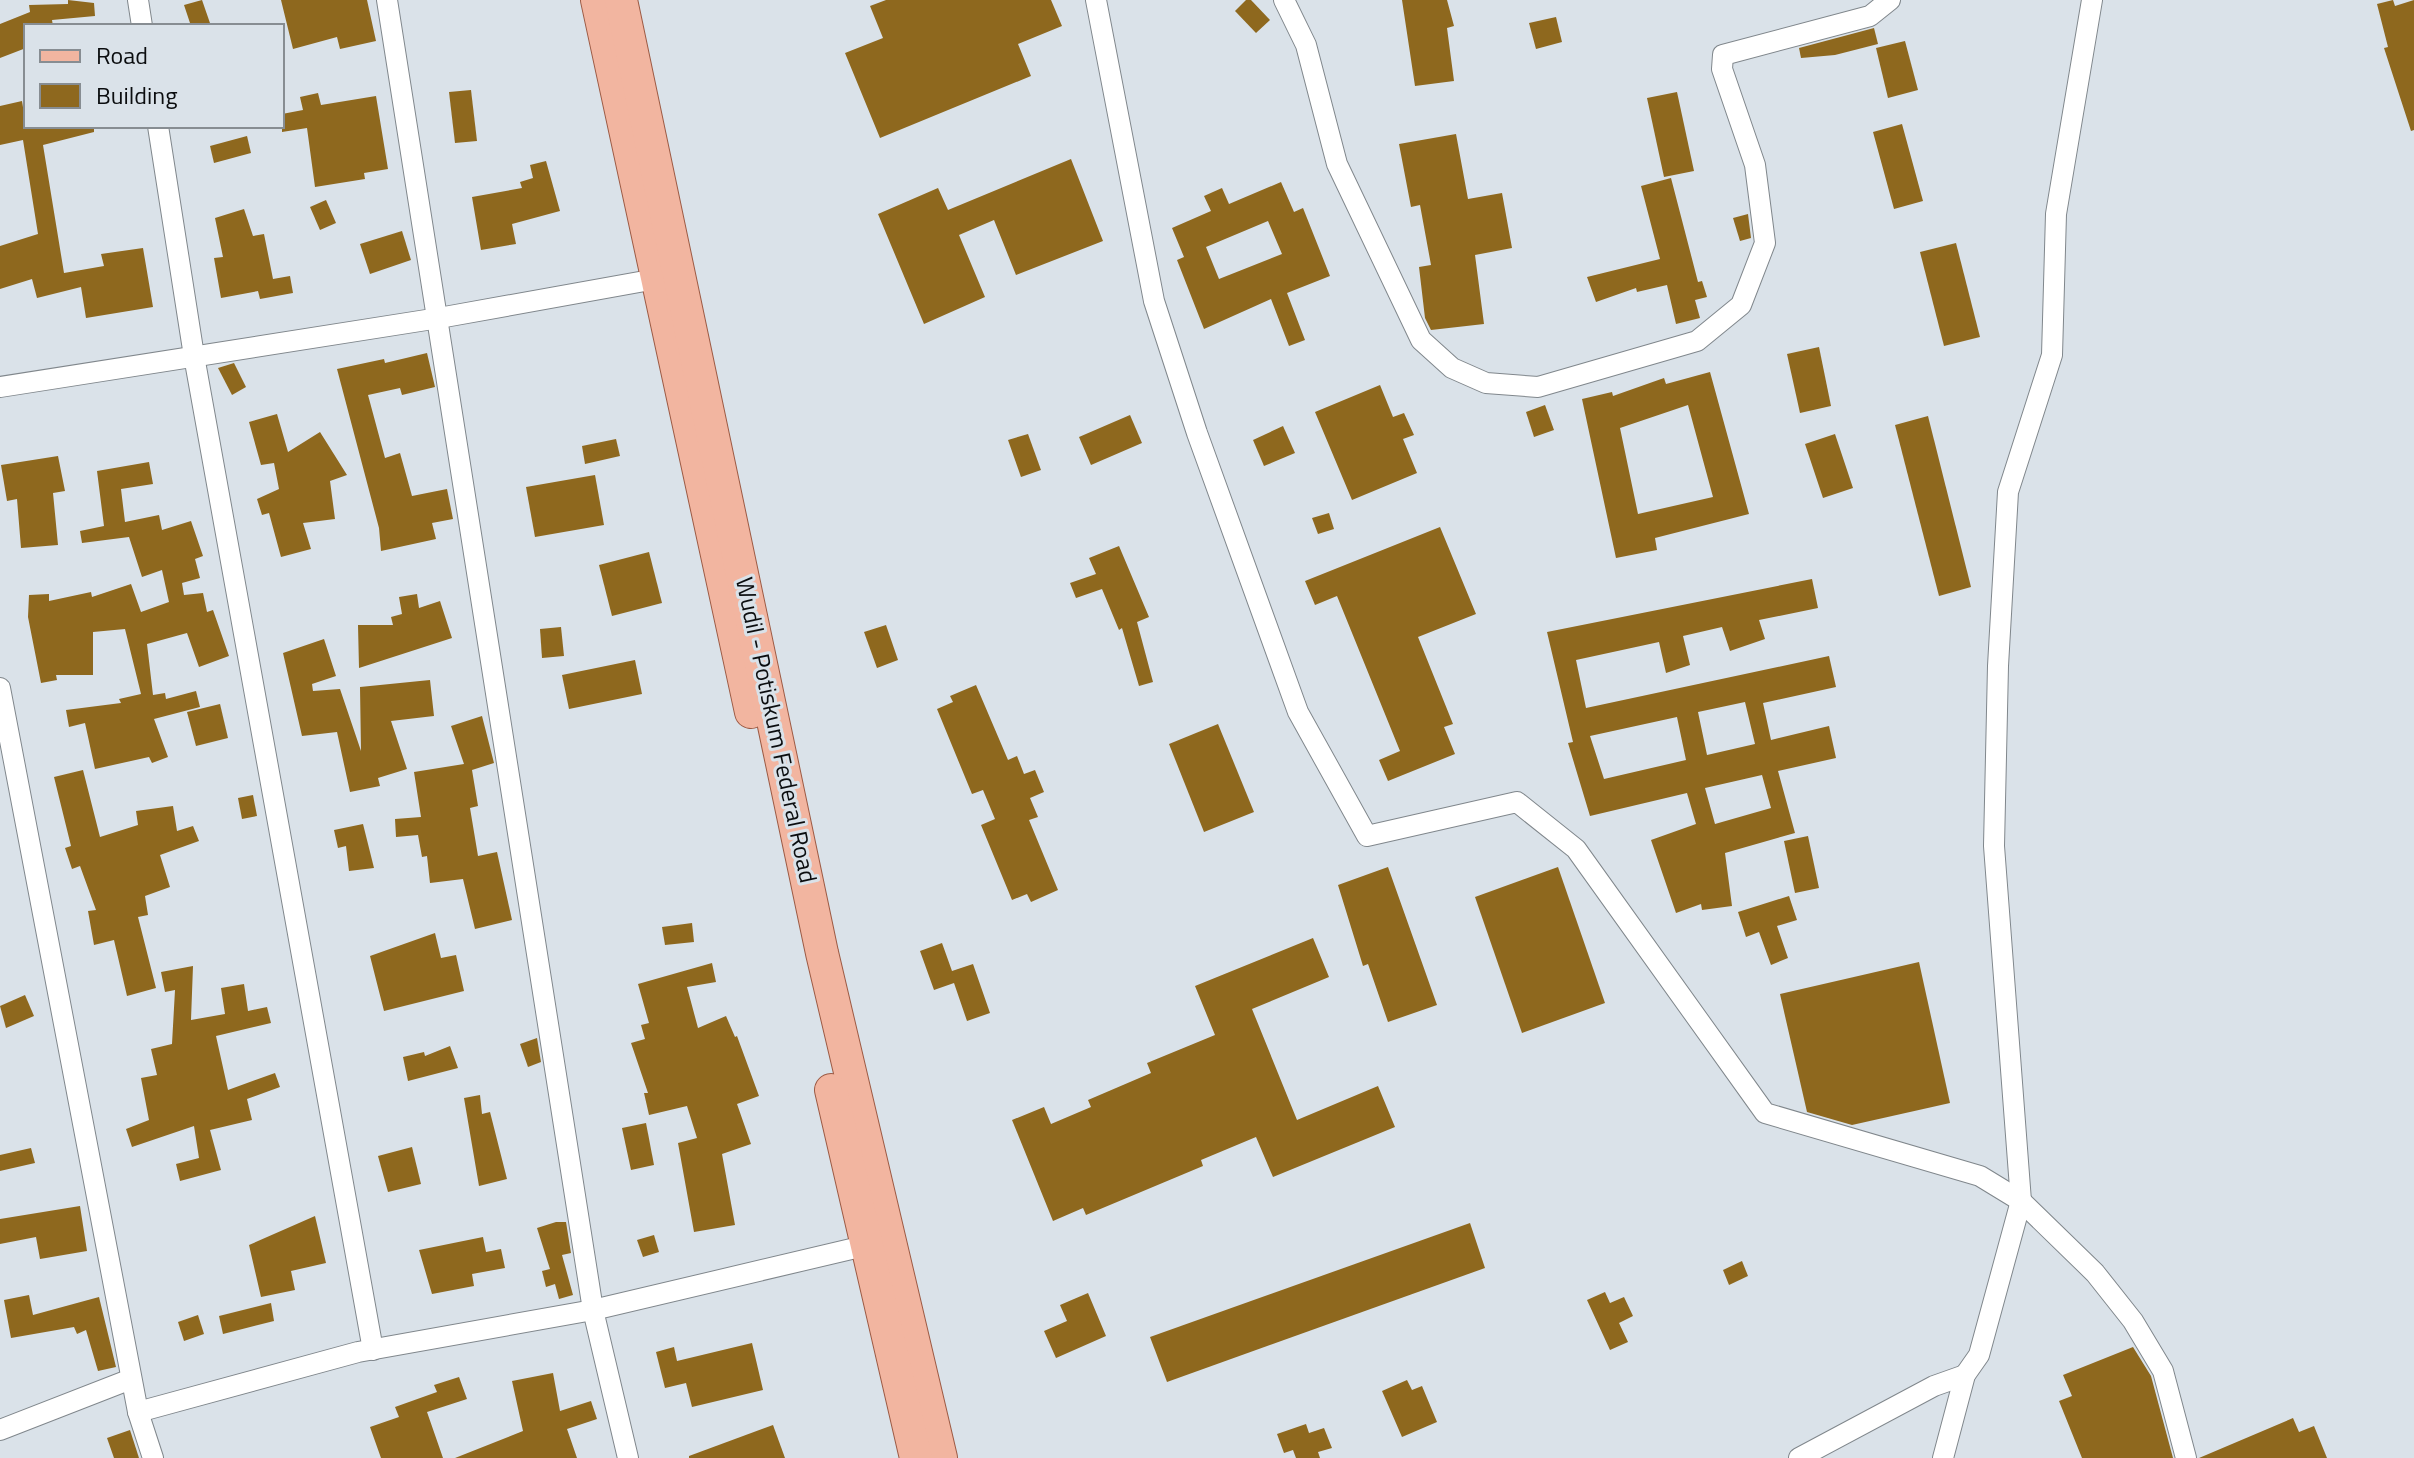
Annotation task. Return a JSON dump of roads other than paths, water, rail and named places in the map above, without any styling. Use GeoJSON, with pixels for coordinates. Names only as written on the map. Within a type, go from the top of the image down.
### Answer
{"type":"FeatureCollection","features":[{"type":"Feature","properties":{"kind":"main road","name":"Wudil - Potiskum Federal Road"},"geometry":{"type":"LineString","coordinates":[[597,0],[666,277],[868,1208],[941,1458]]}},
{"type":"Feature","properties":{"kind":"main road","name":"Wudil - Potiskum Federal Road"},"geometry":{"type":"LineString","coordinates":[[621,0],[666,277]]}},
{"type":"Feature","properties":{"kind":"main road","name":"Wudil - Potiskum Federal Road"},"geometry":{"type":"LineString","coordinates":[[868,1208],[864,1246],[916,1458]]}},
{"type":"Feature","properties":{"kind":"street"},"geometry":{"type":"LineString","coordinates":[[138,0],[142,24]]}},
{"type":"Feature","properties":{"kind":"street"},"geometry":{"type":"LineString","coordinates":[[387,0],[593,1310],[628,1458]]}},
{"type":"Feature","properties":{"kind":"street"},"geometry":{"type":"LineString","coordinates":[[1096,0],[1154,301],[1298,712],[1367,836],[1517,802],[1576,849],[1765,1113],[1980,1176],[2021,1201],[2095,1273],[2133,1321],[2163,1371],[2186,1458]]}},
{"type":"Feature","properties":{"kind":"street"},"geometry":{"type":"LineString","coordinates":[[1284,0],[1306,45],[1337,164],[1421,340],[1452,368],[1486,383],[1538,387],[1697,341],[1741,305],[1765,243],[1755,165],[1722,69],[1723,55],[1870,16],[1890,0]]}},
{"type":"Feature","properties":{"kind":"street"},"geometry":{"type":"LineString","coordinates":[[1943,1458],[1965,1375],[1979,1355],[2021,1201],[1994,846],[2006,524],[2008,492],[2052,355],[2056,214],[2092,0]]}},
{"type":"Feature","properties":{"kind":"street"},"geometry":{"type":"LineString","coordinates":[[158,128],[194,356],[373,1350]]}},
{"type":"Feature","properties":{"kind":"street"},"geometry":{"type":"LineString","coordinates":[[0,387],[439,318],[666,277]]}},
{"type":"Feature","properties":{"kind":"street"},"geometry":{"type":"LineString","coordinates":[[0,688],[131,1379],[153,1458]]}},
{"type":"Feature","properties":{"kind":"street"},"geometry":{"type":"LineString","coordinates":[[138,1412],[373,1350],[593,1310],[864,1246]]}},
{"type":"Feature","properties":{"kind":"street"},"geometry":{"type":"LineString","coordinates":[[1799,1458],[1934,1386],[1965,1375]]}},
{"type":"Feature","properties":{"kind":"street"},"geometry":{"type":"LineString","coordinates":[[0,1430],[131,1379]]}}]}
